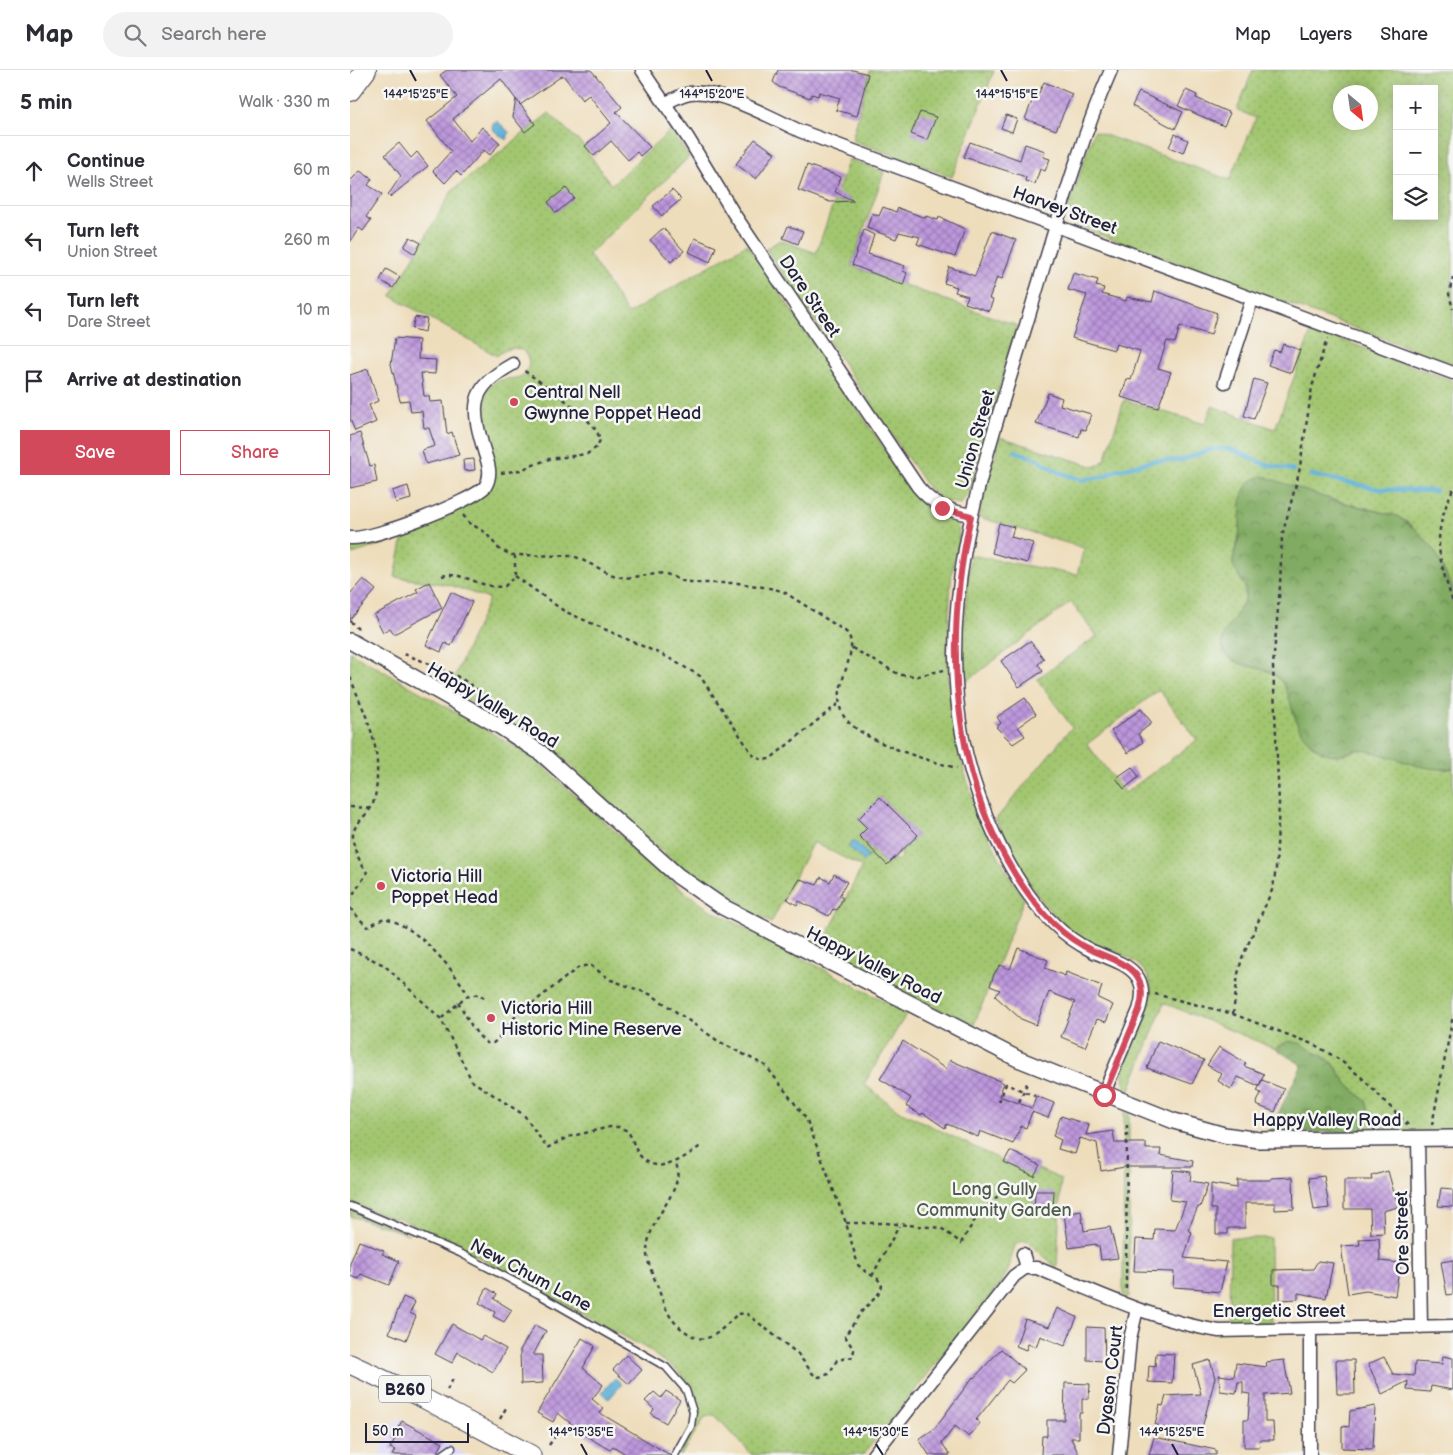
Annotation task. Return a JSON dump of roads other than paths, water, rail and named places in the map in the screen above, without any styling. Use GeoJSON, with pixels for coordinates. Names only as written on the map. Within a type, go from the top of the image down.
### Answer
{"type":"FeatureCollection","features":[{"type":"Feature","properties":{"kind":"highway"},"geometry":{"type":"LineString","coordinates":[[350,91],[366,70]]}},
{"type":"Feature","properties":{"kind":"main road","name":"B260"},"geometry":{"type":"LineString","coordinates":[[350,1364],[426,1399],[532,1455]]}},
{"type":"Feature","properties":{"kind":"street","name":"Dare Street"},"geometry":{"type":"LineString","coordinates":[[642,70],[734,214],[918,487],[936,505],[953,512],[971,516]]}},
{"type":"Feature","properties":{"kind":"street","name":"Union Street"},"geometry":{"type":"LineString","coordinates":[[1104,1095],[1142,995],[1140,981],[1133,970],[1071,938],[1054,924],[1037,905],[998,842],[971,771],[959,710],[955,667],[961,575],[971,516],[1084,138],[1111,70]]}},
{"type":"Feature","properties":{"kind":"street","name":"Harvey Street"},"geometry":{"type":"LineString","coordinates":[[665,104],[682,96],[699,92],[735,101],[800,131],[1453,373]]}},
{"type":"Feature","properties":{"kind":"street"},"geometry":{"type":"LineString","coordinates":[[1225,382],[1252,299]]}},
{"type":"Feature","properties":{"kind":"street"},"geometry":{"type":"LineString","coordinates":[[350,538],[373,535],[459,503],[480,492],[489,478],[477,417],[477,395],[490,378],[513,364]]}},
{"type":"Feature","properties":{"kind":"street","name":"Happy Valley Road"},"geometry":{"type":"LineString","coordinates":[[350,641],[501,727],[541,752],[678,876],[712,900],[947,1024],[1018,1059],[1104,1095],[1189,1126],[1240,1139],[1453,1138]]}},
{"type":"Feature","properties":{"kind":"street","name":"Ore Street"},"geometry":{"type":"LineString","coordinates":[[1421,1327],[1423,1138]]}},
{"type":"Feature","properties":{"kind":"street"},"geometry":{"type":"LineString","coordinates":[[874,1454],[1014,1276],[1027,1267],[1023,1254]]}},
{"type":"Feature","properties":{"kind":"street","name":"Energetic Street"},"geometry":{"type":"LineString","coordinates":[[1027,1267],[1037,1268],[1137,1309],[1182,1324],[1219,1331],[1453,1326]]}},
{"type":"Feature","properties":{"kind":"street","name":"Dyason Court"},"geometry":{"type":"LineString","coordinates":[[1119,1455],[1130,1339],[1137,1309]]}},
{"type":"Feature","properties":{"kind":"street"},"geometry":{"type":"LineString","coordinates":[[1310,1330],[1310,1455]]}},
{"type":"Feature","properties":{"kind":"lane","name":"New Chum Lane"},"geometry":{"type":"LineString","coordinates":[[350,1206],[420,1234],[538,1294],[666,1367],[686,1390],[692,1405],[693,1419],[675,1455]]}},
{"type":"Feature","properties":{"kind":"lane"},"geometry":{"type":"LineString","coordinates":[[442,1455],[452,1448]]}},
{"type":"Feature","properties":{"kind":"water"},"geometry":{"type":"Polygon","coordinates":[[[497,121],[509,132],[507,140],[492,129],[493,123],[497,121]]]}},
{"type":"Feature","properties":{"kind":"water"},"geometry":{"type":"Polygon","coordinates":[[[854,841],[869,856],[863,861],[848,846],[854,841]]]}},
{"type":"Feature","properties":{"kind":"water"},"geometry":{"type":"Polygon","coordinates":[[[615,1378],[622,1384],[609,1399],[602,1392],[615,1378]]]}},
{"type":"Feature","properties":{"kind":"waterway"},"geometry":{"type":"LineString","coordinates":[[1015,451],[1037,459],[1058,472],[1082,480],[1106,476],[1114,471],[1152,461],[1182,460],[1212,449],[1231,449],[1264,464],[1293,470]]}},
{"type":"Feature","properties":{"kind":"waterway"},"geometry":{"type":"LineString","coordinates":[[1311,475],[1379,489],[1435,491]]}},
{"type":"Feature","properties":{"kind":"place","name":"Central Nell Gwynne Poppet Head"},"geometry":{"type":"Point","coordinates":[514,402]}},
{"type":"Feature","properties":{"kind":"place","name":"Victoria Hill Poppet Head"},"geometry":{"type":"Point","coordinates":[381,886]}},
{"type":"Feature","properties":{"kind":"place","name":"Victoria Hill Historic Mine Reserve"},"geometry":{"type":"Point","coordinates":[491,1018]}},
{"type":"Feature","properties":{"kind":"park label","name":"Long Gully Community Garden"},"geometry":{"type":"Point","coordinates":[994,1199]}}]}
